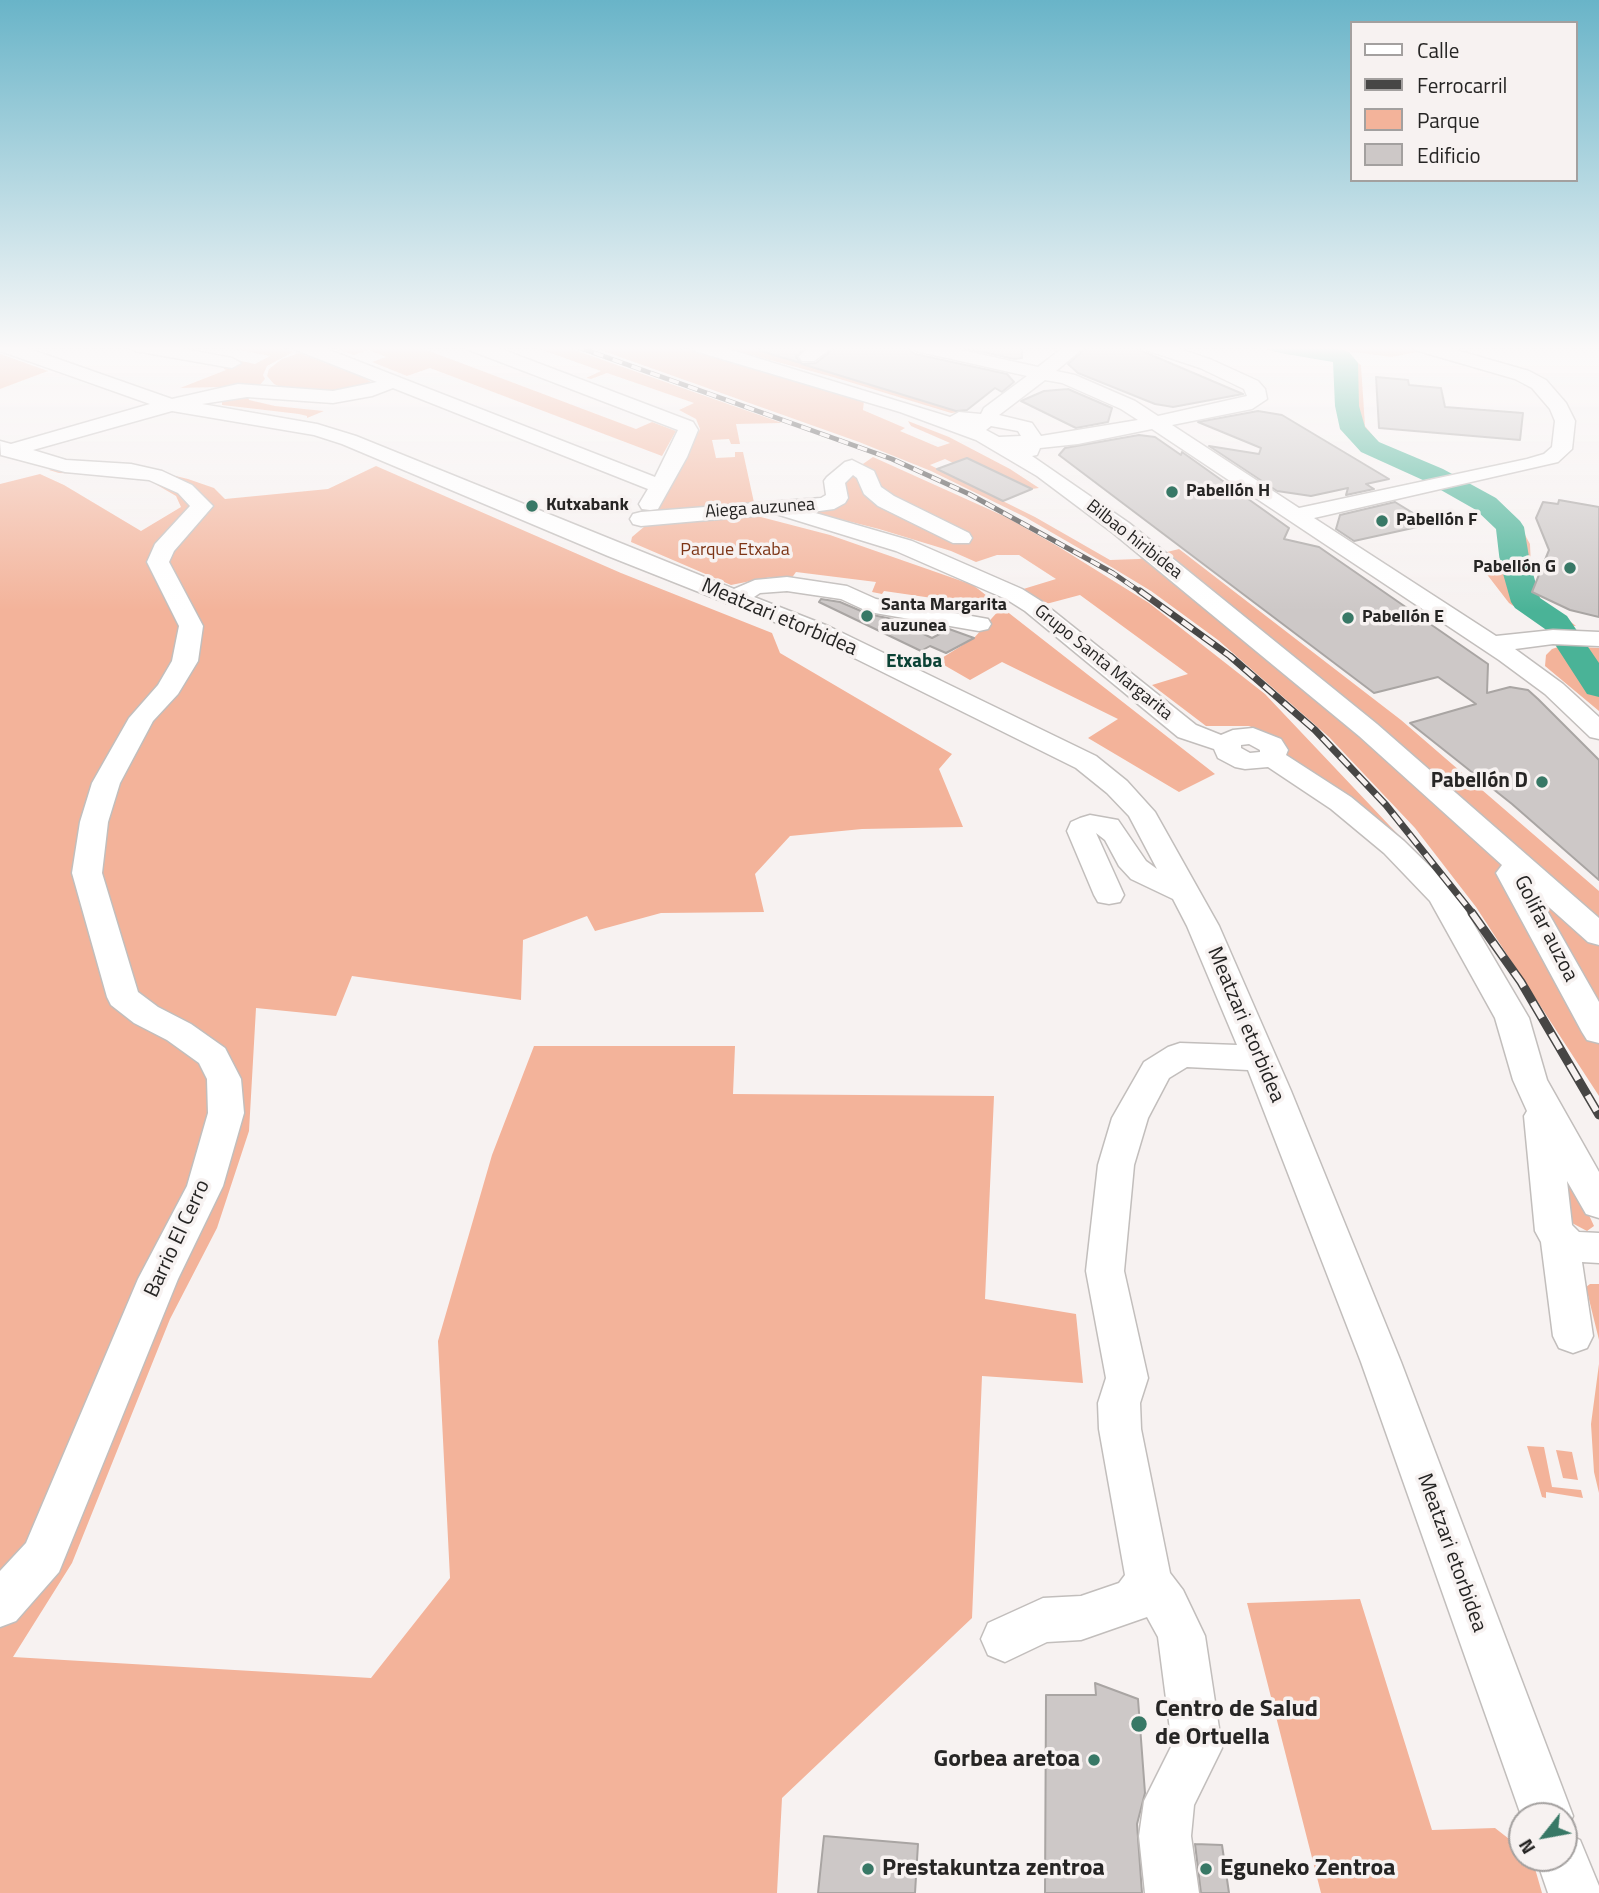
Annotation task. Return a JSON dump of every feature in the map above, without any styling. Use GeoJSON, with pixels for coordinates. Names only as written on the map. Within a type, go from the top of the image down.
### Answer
{"type":"FeatureCollection","features":[{"type":"Feature","properties":{"kind":"street"},"geometry":{"type":"LineString","coordinates":[[3,450],[60,434]]}},
{"type":"Feature","properties":{"kind":"street","name":"Meatzari etorbidea"},"geometry":{"type":"LineString","coordinates":[[331,434],[603,540],[735,598],[819,631],[1086,762],[1117,787],[1141,812],[1182,892],[1203,926],[1274,1091],[1381,1362],[1542,1802]]}},
{"type":"Feature","properties":{"kind":"street"},"geometry":{"type":"LineString","coordinates":[[526,434],[660,486]]}},
{"type":"Feature","properties":{"kind":"street","name":"Aiega auzunea"},"geometry":{"type":"LineString","coordinates":[[641,519],[677,457],[686,434]]}},
{"type":"Feature","properties":{"kind":"street","name":"Bilbao hiribidea"},"geometry":{"type":"LineString","coordinates":[[953,434],[971,441],[1050,488],[1246,631]]}},
{"type":"Feature","properties":{"kind":"street"},"geometry":{"type":"LineString","coordinates":[[997,434],[1050,488]]}},
{"type":"Feature","properties":{"kind":"street","name":"Bilbao hiribidea"},"geometry":{"type":"LineString","coordinates":[[998,434],[1044,472],[1121,528],[1368,730],[1599,935]]}},
{"type":"Feature","properties":{"kind":"street"},"geometry":{"type":"LineString","coordinates":[[1008,434],[1029,443],[1078,438]]}},
{"type":"Feature","properties":{"kind":"street"},"geometry":{"type":"LineString","coordinates":[[1044,466],[1043,453],[1055,445],[1095,434]]}},
{"type":"Feature","properties":{"kind":"street"},"geometry":{"type":"LineString","coordinates":[[1173,434],[1490,643],[1531,672],[1599,731]]}},
{"type":"Feature","properties":{"kind":"street"},"geometry":{"type":"LineString","coordinates":[[1296,515],[1541,461],[1562,449],[1564,434]]}},
{"type":"Feature","properties":{"kind":"street"},"geometry":{"type":"LineString","coordinates":[[1029,443],[1031,453],[1044,466],[1113,515],[1121,528]]}},
{"type":"Feature","properties":{"kind":"street","name":"Barrio El Cerro"},"geometry":{"type":"LineString","coordinates":[[0,1605],[43,1557],[158,1279],[205,1186],[226,1113],[224,1079],[213,1056],[179,1032],[146,1015],[123,997],[87,873],[94,822],[106,783],[142,718],[169,689],[185,661],[191,626],[158,562],[171,539],[202,506],[197,498],[185,489],[155,475],[131,470],[65,466],[3,450]]}},
{"type":"Feature","properties":{"kind":"street","name":"Aiega auzunea"},"geometry":{"type":"LineString","coordinates":[[603,540],[641,519],[816,506],[833,501],[837,492],[834,481],[852,466],[867,475],[871,490],[886,501],[961,538]]}},
{"type":"Feature","properties":{"kind":"street","name":"Grupo Santa Margarita"},"geometry":{"type":"LineString","coordinates":[[781,509],[904,546],[1014,594],[1033,606],[1187,731],[1207,740],[1227,744],[1228,752],[1245,761],[1260,761],[1271,757],[1340,803],[1394,847],[1442,897],[1512,1018],[1530,1080],[1541,1104]]}},
{"type":"Feature","properties":{"kind":"street"},"geometry":{"type":"LineString","coordinates":[[735,598],[755,587],[787,584],[847,593],[869,605],[979,624]]}},
{"type":"Feature","properties":{"kind":"street"},"geometry":{"type":"LineString","coordinates":[[1490,643],[1553,637],[1595,638]]}},
{"type":"Feature","properties":{"kind":"street"},"geometry":{"type":"LineString","coordinates":[[1531,672],[1529,657],[1535,647],[1553,637]]}},
{"type":"Feature","properties":{"kind":"street"},"geometry":{"type":"LineString","coordinates":[[1109,895],[1082,835],[1081,828],[1090,824],[1108,826],[1134,866],[1142,873],[1182,892]]}},
{"type":"Feature","properties":{"kind":"street","name":"Golifar auzoa"},"geometry":{"type":"LineString","coordinates":[[1518,865],[1511,873],[1599,1032]]}},
{"type":"Feature","properties":{"kind":"street"},"geometry":{"type":"LineString","coordinates":[[1172,1893],[1166,1836],[1169,1801],[1197,1748],[1181,1636],[1167,1606],[1149,1581],[1120,1429],[1119,1403],[1127,1378],[1105,1271],[1116,1165],[1130,1118],[1156,1070],[1180,1055],[1197,1038],[1242,1021]]}},
{"type":"Feature","properties":{"kind":"street"},"geometry":{"type":"LineString","coordinates":[[1180,1055],[1210,1054],[1259,1059]]}},
{"type":"Feature","properties":{"kind":"street"},"geometry":{"type":"LineString","coordinates":[[1541,1104],[1599,1204]]}},
{"type":"Feature","properties":{"kind":"street"},"geometry":{"type":"LineString","coordinates":[[1541,1104],[1554,1231],[1560,1239],[1580,1248],[1599,1248]]}},
{"type":"Feature","properties":{"kind":"street"},"geometry":{"type":"LineString","coordinates":[[1560,1239],[1573,1336]]}},
{"type":"Feature","properties":{"kind":"street"},"geometry":{"type":"LineString","coordinates":[[1004,1639],[1043,1620],[1081,1618],[1134,1600],[1149,1581]]}},
{"type":"Feature","properties":{"kind":"street"},"geometry":{"type":"LineString","coordinates":[[1567,1872],[1575,1893]]}},
{"type":"Feature","properties":{"kind":"green space"},"geometry":{"type":"Polygon","coordinates":[[[605,434],[674,434],[662,456],[605,434]]]}},
{"type":"Feature","properties":{"kind":"green space"},"geometry":{"type":"Polygon","coordinates":[[[697,434],[738,434],[740,444],[731,444],[729,439],[712,440],[716,458],[735,457],[735,452],[743,452],[755,507],[657,512],[697,434]]]}},
{"type":"Feature","properties":{"kind":"green space"},"geometry":{"type":"Polygon","coordinates":[[[837,434],[908,434],[938,447],[950,443],[930,434],[942,434],[1010,469],[1039,488],[1032,489],[967,458],[953,463],[945,459],[930,465],[1035,517],[1110,560],[1139,559],[1179,549],[1401,720],[1599,891],[1599,1096],[1476,907],[1415,828],[1329,737],[1218,640],[1151,591],[1025,517],[931,471],[837,434]]]}},
{"type":"Feature","properties":{"kind":"green space"},"geometry":{"type":"Polygon","coordinates":[[[1348,434],[1372,434],[1378,442],[1483,497],[1519,524],[1530,544],[1532,592],[1576,626],[1539,623],[1509,603],[1482,568],[1501,563],[1500,524],[1472,501],[1365,450],[1348,434]]]}},
{"type":"Feature","properties":{"kind":"green space"},"geometry":{"type":"Polygon","coordinates":[[[873,457],[1006,517],[1149,603],[1265,694],[1406,843],[1297,767],[1271,736],[1249,726],[1206,726],[1152,685],[1188,674],[1080,595],[1046,604],[1020,590],[1056,579],[1019,555],[997,555],[976,562],[951,551],[879,529],[808,511],[827,508],[841,479],[873,457]]]}},
{"type":"Feature","properties":{"kind":"green space"},"geometry":{"type":"Polygon","coordinates":[[[75,462],[151,470],[188,479],[214,488],[225,499],[328,489],[376,466],[621,573],[772,633],[780,653],[952,754],[939,769],[963,827],[862,829],[790,836],[755,874],[764,912],[661,913],[595,931],[587,916],[523,940],[521,1000],[352,976],[336,1016],[256,1008],[249,1131],[217,1228],[170,1319],[72,1563],[13,1657],[371,1678],[450,1578],[438,1341],[492,1155],[534,1046],[735,1046],[733,1094],[994,1096],[985,1299],[1076,1314],[1083,1383],[982,1376],[972,1618],[782,1798],[777,1893],[0,1893],[0,484],[40,474],[64,485],[141,531],[181,507],[176,496],[152,482],[127,475],[59,473],[49,470],[75,462]]]}},
{"type":"Feature","properties":{"kind":"green space","name":"Parque Etxaba"},"geometry":{"type":"Polygon","coordinates":[[[757,516],[830,535],[973,585],[1215,774],[1179,792],[1088,738],[1118,719],[1002,662],[970,680],[937,661],[974,638],[1001,608],[884,591],[882,594],[872,592],[876,582],[796,572],[791,579],[771,577],[731,585],[631,542],[632,537],[645,526],[668,521],[757,516]]]}},
{"type":"Feature","properties":{"kind":"green space"},"geometry":{"type":"Polygon","coordinates":[[[1561,646],[1599,648],[1599,711],[1545,666],[1546,655],[1561,646]]]}},
{"type":"Feature","properties":{"kind":"green space"},"geometry":{"type":"Polygon","coordinates":[[[1563,1159],[1594,1226],[1587,1231],[1572,1223],[1563,1159]]]}},
{"type":"Feature","properties":{"kind":"green space"},"geometry":{"type":"Polygon","coordinates":[[[1599,1284],[1599,1340],[1586,1287],[1599,1284]]]}},
{"type":"Feature","properties":{"kind":"green space"},"geometry":{"type":"Polygon","coordinates":[[[1599,1364],[1599,1493],[1594,1472],[1591,1424],[1599,1364]]]}},
{"type":"Feature","properties":{"kind":"green space"},"geometry":{"type":"Polygon","coordinates":[[[1527,1446],[1544,1447],[1552,1487],[1581,1490],[1583,1498],[1546,1492],[1546,1498],[1542,1497],[1527,1446]]]}},
{"type":"Feature","properties":{"kind":"green space"},"geometry":{"type":"Polygon","coordinates":[[[1556,1450],[1572,1452],[1578,1480],[1563,1478],[1556,1450]]]}},
{"type":"Feature","properties":{"kind":"green space"},"geometry":{"type":"Polygon","coordinates":[[[1360,1599],[1432,1830],[1495,1828],[1508,1838],[1508,1872],[1536,1872],[1542,1893],[1321,1893],[1247,1603],[1360,1599]]]}},
{"type":"Feature","properties":{"kind":"building"},"geometry":{"type":"Polygon","coordinates":[[[1228,434],[1314,434],[1389,479],[1366,484],[1374,489],[1346,495],[1348,488],[1311,496],[1277,491],[1209,446],[1259,454],[1261,448],[1228,434]]]}},
{"type":"Feature","properties":{"kind":"building"},"geometry":{"type":"Polygon","coordinates":[[[1453,434],[1521,434],[1520,440],[1453,434]]]}},
{"type":"Feature","properties":{"kind":"building"},"geometry":{"type":"Polygon","coordinates":[[[1139,435],[1155,437],[1181,455],[1182,452],[1289,528],[1284,539],[1319,547],[1488,664],[1487,693],[1510,687],[1528,690],[1538,699],[1599,760],[1599,880],[1512,804],[1410,723],[1476,704],[1438,677],[1374,693],[1059,455],[1065,448],[1139,435]]]}},
{"type":"Feature","properties":{"kind":"building"},"geometry":{"type":"Polygon","coordinates":[[[967,458],[1032,489],[1003,501],[937,469],[967,458]]]}},
{"type":"Feature","properties":{"kind":"building","name":"Pabellón G"},"geometry":{"type":"Polygon","coordinates":[[[1559,500],[1599,507],[1599,617],[1570,610],[1532,592],[1549,550],[1536,518],[1543,502],[1558,504],[1559,500]]]}},
{"type":"Feature","properties":{"kind":"building","name":"Pabellón F"},"geometry":{"type":"Polygon","coordinates":[[[1395,502],[1431,524],[1354,541],[1336,529],[1340,515],[1395,502]]]}},
{"type":"Feature","properties":{"kind":"building","name":"Santa Margarita auzunea"},"geometry":{"type":"Polygon","coordinates":[[[821,599],[840,602],[868,614],[892,619],[932,638],[949,629],[974,638],[946,653],[930,646],[921,651],[819,602],[821,599]]]}},
{"type":"Feature","properties":{"kind":"building","name":"Gorbea aretoa"},"geometry":{"type":"Polygon","coordinates":[[[1095,1683],[1138,1699],[1145,1793],[1137,1824],[1142,1893],[1045,1893],[1046,1695],[1096,1695],[1095,1683]]]}},
{"type":"Feature","properties":{"kind":"building","name":"Prestakuntza zentroa"},"geometry":{"type":"Polygon","coordinates":[[[824,1836],[918,1844],[915,1893],[818,1893],[824,1836]]]}},
{"type":"Feature","properties":{"kind":"building","name":"Eguneko Zentroa"},"geometry":{"type":"Polygon","coordinates":[[[1195,1844],[1222,1845],[1229,1893],[1201,1893],[1195,1844]]]}},
{"type":"Feature","properties":{"kind":"waterway"},"geometry":{"type":"LineString","coordinates":[[1358,434],[1370,447],[1434,475],[1486,504],[1510,527],[1515,563],[1526,602],[1556,623],[1599,687]]}},
{"type":"Feature","properties":{"kind":"railway"},"geometry":{"type":"LineString","coordinates":[[823,434],[892,459],[969,494],[1113,573],[1142,593]]}},
{"type":"Feature","properties":{"kind":"railway"},"geometry":{"type":"LineString","coordinates":[[1140,591],[1230,656],[1315,730],[1386,805],[1474,915]]}},
{"type":"Feature","properties":{"kind":"railway"},"geometry":{"type":"LineString","coordinates":[[1472,913],[1521,982],[1599,1115]]}},
{"type":"Feature","properties":{"kind":"place","name":"Pabellón H"},"geometry":{"type":"Point","coordinates":[1172,492]}},
{"type":"Feature","properties":{"kind":"place","name":"Kutxabank"},"geometry":{"type":"Point","coordinates":[532,506]}},
{"type":"Feature","properties":{"kind":"place","name":"Pabellón F"},"geometry":{"type":"Point","coordinates":[1382,521]}},
{"type":"Feature","properties":{"kind":"place","name":"Pabellón G"},"geometry":{"type":"Point","coordinates":[1570,568]}},
{"type":"Feature","properties":{"kind":"place","name":"Santa Margarita auzunea"},"geometry":{"type":"Point","coordinates":[867,616]}},
{"type":"Feature","properties":{"kind":"place","name":"Pabellón E"},"geometry":{"type":"Point","coordinates":[1348,618]}},
{"type":"Feature","properties":{"kind":"place","name":"Pabellón D"},"geometry":{"type":"Point","coordinates":[1542,782]}},
{"type":"Feature","properties":{"kind":"place","name":"Centro de Salud de Ortuella"},"geometry":{"type":"Point","coordinates":[1139,1724]}},
{"type":"Feature","properties":{"kind":"place","name":"Gorbea aretoa"},"geometry":{"type":"Point","coordinates":[1094,1760]}},
{"type":"Feature","properties":{"kind":"place","name":"Prestakuntza zentroa"},"geometry":{"type":"Point","coordinates":[868,1869]}},
{"type":"Feature","properties":{"kind":"place","name":"Eguneko Zentroa"},"geometry":{"type":"Point","coordinates":[1206,1869]}},
{"type":"Feature","properties":{"kind":"district","name":"Etxaba"},"geometry":{"type":"Point","coordinates":[914,662]}}]}
